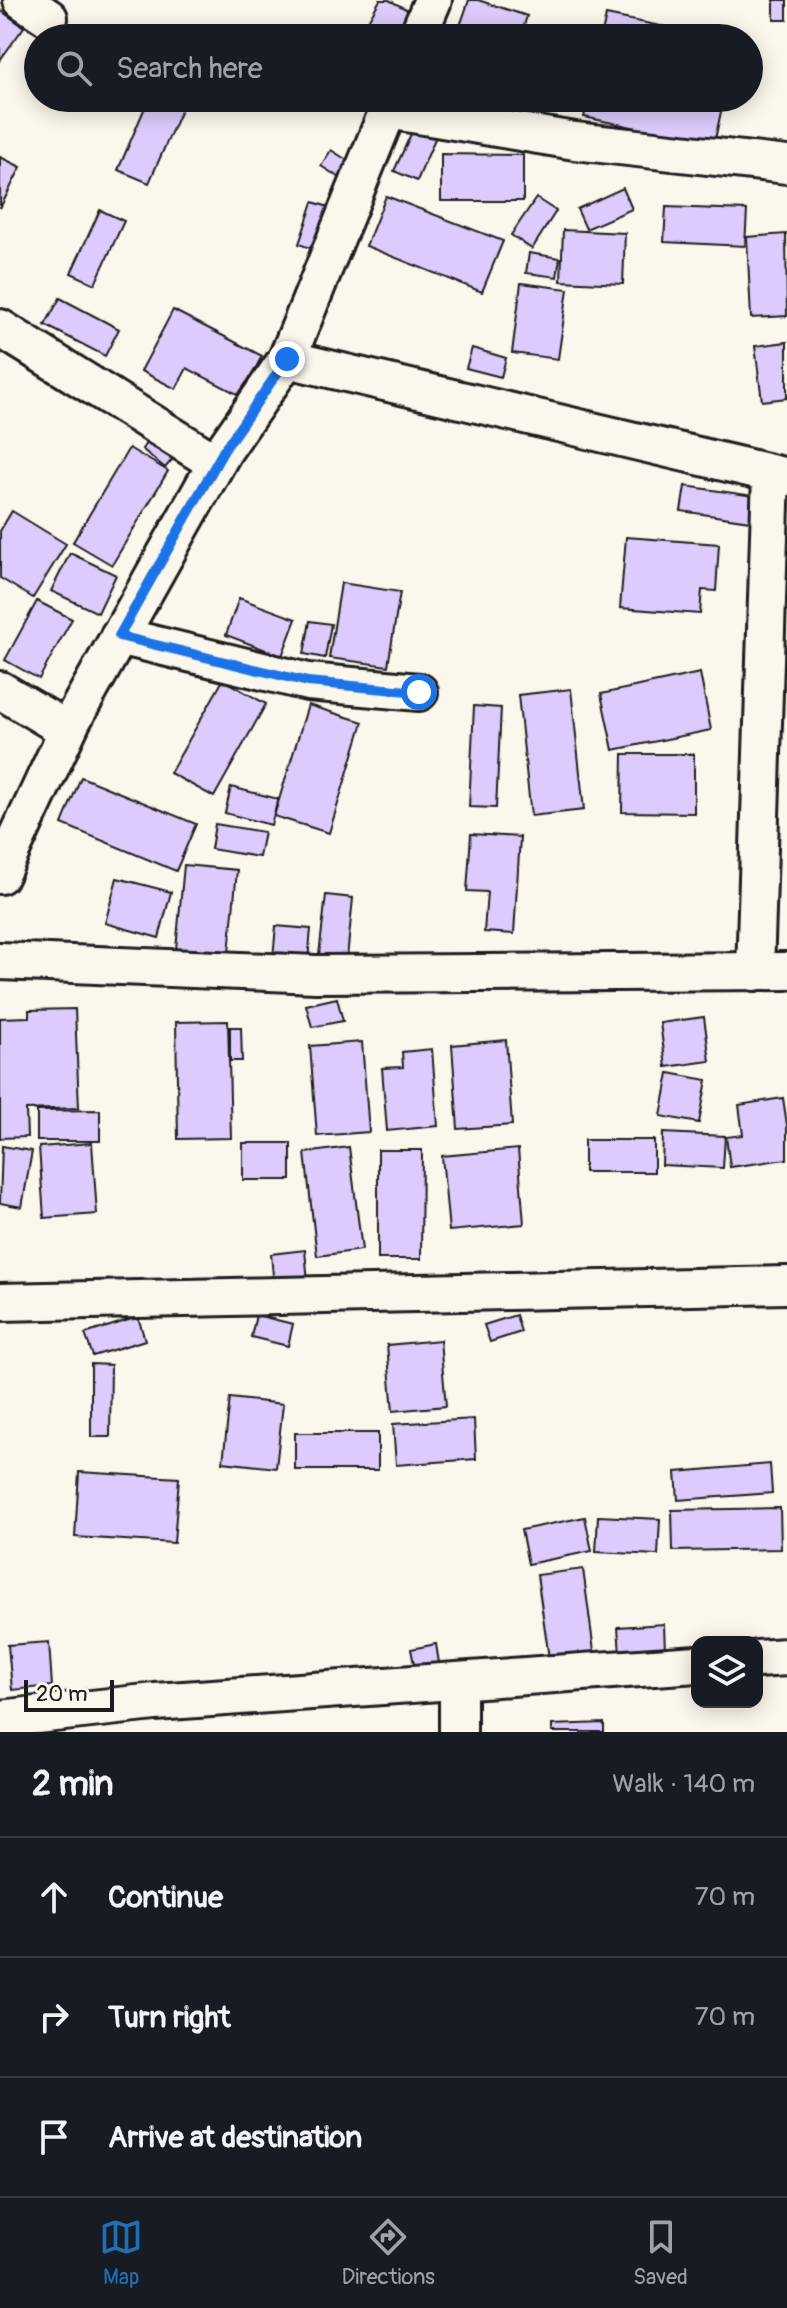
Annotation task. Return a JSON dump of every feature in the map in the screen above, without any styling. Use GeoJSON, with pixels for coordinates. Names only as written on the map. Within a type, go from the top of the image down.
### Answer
{"type":"FeatureCollection","features":[{"type":"Feature","properties":{"kind":"street"},"geometry":{"type":"LineString","coordinates":[[423,24],[433,0]]}},
{"type":"Feature","properties":{"kind":"street"},"geometry":{"type":"LineString","coordinates":[[0,875],[67,730],[119,636],[216,463],[287,359],[387,112]]}},
{"type":"Feature","properties":{"kind":"street"},"geometry":{"type":"LineString","coordinates":[[430,112],[575,141],[787,165]]}},
{"type":"Feature","properties":{"kind":"street"},"geometry":{"type":"LineString","coordinates":[[0,328],[216,463]]}},
{"type":"Feature","properties":{"kind":"street"},"geometry":{"type":"LineString","coordinates":[[0,961],[316,974],[771,972],[779,476],[287,359]]}},
{"type":"Feature","properties":{"kind":"street"},"geometry":{"type":"LineString","coordinates":[[119,636],[308,682],[419,692]]}},
{"type":"Feature","properties":{"kind":"street"},"geometry":{"type":"LineString","coordinates":[[0,690],[67,730]]}},
{"type":"Feature","properties":{"kind":"street"},"geometry":{"type":"LineString","coordinates":[[0,1302],[787,1285]]}},
{"type":"Feature","properties":{"kind":"street"},"geometry":{"type":"LineString","coordinates":[[763,1659],[787,1657]]}},
{"type":"Feature","properties":{"kind":"street"},"geometry":{"type":"LineString","coordinates":[[0,1719],[155,1717],[458,1682],[691,1664]]}},
{"type":"Feature","properties":{"kind":"street"},"geometry":{"type":"LineString","coordinates":[[458,1682],[458,1732]]}},
{"type":"Feature","properties":{"kind":"building"},"geometry":{"type":"Polygon","coordinates":[[[380,0],[389,0],[412,12],[406,24],[366,24],[380,0]]]}},
{"type":"Feature","properties":{"kind":"building"},"geometry":{"type":"Polygon","coordinates":[[[469,0],[527,16],[524,24],[461,24],[469,0]]]}},
{"type":"Feature","properties":{"kind":"building"},"geometry":{"type":"Polygon","coordinates":[[[774,0],[787,0],[787,20],[774,20],[774,0]]]}},
{"type":"Feature","properties":{"kind":"building"},"geometry":{"type":"Polygon","coordinates":[[[0,10],[24,27],[0,60],[0,10]]]}},
{"type":"Feature","properties":{"kind":"building"},"geometry":{"type":"Polygon","coordinates":[[[606,15],[651,24],[604,24],[606,15]]]}},
{"type":"Feature","properties":{"kind":"building"},"geometry":{"type":"Polygon","coordinates":[[[143,112],[180,112],[149,183],[118,170],[143,112]]]}},
{"type":"Feature","properties":{"kind":"building"},"geometry":{"type":"Polygon","coordinates":[[[585,112],[721,112],[714,144],[584,117],[585,112]]]}},
{"type":"Feature","properties":{"kind":"building"},"geometry":{"type":"Polygon","coordinates":[[[415,125],[437,134],[417,181],[394,171],[415,125]]]}},
{"type":"Feature","properties":{"kind":"building"},"geometry":{"type":"Polygon","coordinates":[[[331,150],[355,165],[345,181],[321,166],[331,150]]]}},
{"type":"Feature","properties":{"kind":"building"},"geometry":{"type":"Polygon","coordinates":[[[441,154],[523,155],[523,201],[441,201],[441,154]]]}},
{"type":"Feature","properties":{"kind":"building"},"geometry":{"type":"Polygon","coordinates":[[[0,157],[21,167],[0,208],[0,157]]]}},
{"type":"Feature","properties":{"kind":"building"},"geometry":{"type":"Polygon","coordinates":[[[623,188],[632,209],[586,229],[577,209],[623,188]]]}},
{"type":"Feature","properties":{"kind":"building"},"geometry":{"type":"Polygon","coordinates":[[[386,196],[503,241],[482,292],[366,246],[386,196]]]}},
{"type":"Feature","properties":{"kind":"building"},"geometry":{"type":"Polygon","coordinates":[[[536,198],[556,211],[532,249],[511,235],[536,198]]]}},
{"type":"Feature","properties":{"kind":"building"},"geometry":{"type":"Polygon","coordinates":[[[313,202],[332,208],[318,251],[299,244],[313,202]]]}},
{"type":"Feature","properties":{"kind":"building"},"geometry":{"type":"Polygon","coordinates":[[[666,207],[747,210],[745,246],[664,242],[666,207]]]}},
{"type":"Feature","properties":{"kind":"building"},"geometry":{"type":"Polygon","coordinates":[[[100,210],[124,221],[95,284],[71,273],[100,210]]]}},
{"type":"Feature","properties":{"kind":"building"},"geometry":{"type":"Polygon","coordinates":[[[563,230],[625,233],[623,284],[561,281],[563,230]]]}},
{"type":"Feature","properties":{"kind":"building"},"geometry":{"type":"Polygon","coordinates":[[[786,234],[787,316],[751,318],[747,237],[786,234]]]}},
{"type":"Feature","properties":{"kind":"building"},"geometry":{"type":"Polygon","coordinates":[[[529,253],[560,258],[557,277],[526,273],[529,253]]]}},
{"type":"Feature","properties":{"kind":"building"},"geometry":{"type":"Polygon","coordinates":[[[521,283],[568,289],[558,359],[512,353],[521,283]]]}},
{"type":"Feature","properties":{"kind":"building"},"geometry":{"type":"Polygon","coordinates":[[[60,298],[119,329],[105,356],[45,325],[60,298]]]}},
{"type":"Feature","properties":{"kind":"building"},"geometry":{"type":"Polygon","coordinates":[[[173,310],[262,356],[241,396],[187,368],[176,389],[141,371],[173,310]]]}},
{"type":"Feature","properties":{"kind":"building"},"geometry":{"type":"Polygon","coordinates":[[[787,342],[787,398],[762,401],[755,346],[787,342]]]}},
{"type":"Feature","properties":{"kind":"building"},"geometry":{"type":"Polygon","coordinates":[[[472,348],[506,358],[501,377],[466,368],[472,348]]]}},
{"type":"Feature","properties":{"kind":"building"},"geometry":{"type":"Polygon","coordinates":[[[153,434],[178,453],[165,468],[142,449],[153,434]]]}},
{"type":"Feature","properties":{"kind":"building"},"geometry":{"type":"Polygon","coordinates":[[[129,448],[168,471],[112,565],[73,542],[129,448]]]}},
{"type":"Feature","properties":{"kind":"building"},"geometry":{"type":"Polygon","coordinates":[[[685,486],[761,497],[757,522],[681,511],[685,486]]]}},
{"type":"Feature","properties":{"kind":"building"},"geometry":{"type":"Polygon","coordinates":[[[12,511],[66,544],[33,598],[0,578],[0,531],[12,511]]]}},
{"type":"Feature","properties":{"kind":"building"},"geometry":{"type":"Polygon","coordinates":[[[626,537],[719,544],[716,591],[702,590],[700,614],[620,608],[626,537]]]}},
{"type":"Feature","properties":{"kind":"building"},"geometry":{"type":"Polygon","coordinates":[[[70,553],[116,575],[98,613],[51,591],[70,553]]]}},
{"type":"Feature","properties":{"kind":"building"},"geometry":{"type":"Polygon","coordinates":[[[341,583],[400,592],[388,666],[329,658],[341,583]]]}},
{"type":"Feature","properties":{"kind":"building"},"geometry":{"type":"Polygon","coordinates":[[[239,598],[296,619],[282,656],[226,635],[239,598]]]}},
{"type":"Feature","properties":{"kind":"building"},"geometry":{"type":"Polygon","coordinates":[[[37,601],[72,619],[39,679],[5,660],[37,601]]]}},
{"type":"Feature","properties":{"kind":"building"},"geometry":{"type":"Polygon","coordinates":[[[310,621],[331,624],[325,658],[304,654],[310,621]]]}},
{"type":"Feature","properties":{"kind":"building"},"geometry":{"type":"Polygon","coordinates":[[[700,673],[711,730],[613,750],[601,694],[700,673]]]}},
{"type":"Feature","properties":{"kind":"building"},"geometry":{"type":"Polygon","coordinates":[[[223,680],[266,704],[214,797],[170,773],[223,680]]]}},
{"type":"Feature","properties":{"kind":"building"},"geometry":{"type":"Polygon","coordinates":[[[571,689],[584,810],[531,816],[518,695],[571,689]]]}},
{"type":"Feature","properties":{"kind":"building"},"geometry":{"type":"Polygon","coordinates":[[[308,705],[363,722],[329,833],[274,816],[308,705]]]}},
{"type":"Feature","properties":{"kind":"building"},"geometry":{"type":"Polygon","coordinates":[[[474,706],[501,708],[496,808],[469,807],[474,706]]]}},
{"type":"Feature","properties":{"kind":"building"},"geometry":{"type":"Polygon","coordinates":[[[623,754],[694,754],[694,813],[622,812],[623,754]]]}},
{"type":"Feature","properties":{"kind":"building"},"geometry":{"type":"Polygon","coordinates":[[[81,777],[196,824],[176,871],[62,824],[81,777]]]}},
{"type":"Feature","properties":{"kind":"building"},"geometry":{"type":"Polygon","coordinates":[[[231,787],[278,799],[271,825],[225,813],[231,787]]]}},
{"type":"Feature","properties":{"kind":"building"},"geometry":{"type":"Polygon","coordinates":[[[215,824],[264,832],[259,857],[211,849],[215,824]]]}},
{"type":"Feature","properties":{"kind":"building"},"geometry":{"type":"Polygon","coordinates":[[[471,834],[520,837],[514,934],[484,932],[487,892],[467,891],[471,834]]]}},
{"type":"Feature","properties":{"kind":"building"},"geometry":{"type":"Polygon","coordinates":[[[184,865],[237,870],[229,953],[176,949],[184,865]]]}},
{"type":"Feature","properties":{"kind":"building"},"geometry":{"type":"Polygon","coordinates":[[[117,878],[171,892],[159,938],[105,923],[117,878]]]}},
{"type":"Feature","properties":{"kind":"building"},"geometry":{"type":"Polygon","coordinates":[[[326,895],[353,898],[347,958],[319,955],[326,895]]]}},
{"type":"Feature","properties":{"kind":"building"},"geometry":{"type":"Polygon","coordinates":[[[276,926],[311,929],[308,961],[273,958],[276,926]]]}},
{"type":"Feature","properties":{"kind":"building"},"geometry":{"type":"Polygon","coordinates":[[[337,998],[343,1021],[312,1027],[306,1005],[337,998]]]}},
{"type":"Feature","properties":{"kind":"building"},"geometry":{"type":"Polygon","coordinates":[[[75,1009],[79,1108],[26,1110],[27,1137],[0,1138],[0,1018],[29,1017],[29,1010],[75,1009]]]}},
{"type":"Feature","properties":{"kind":"building"},"geometry":{"type":"Polygon","coordinates":[[[704,1017],[710,1061],[666,1067],[660,1023],[704,1017]]]}},
{"type":"Feature","properties":{"kind":"building"},"geometry":{"type":"Polygon","coordinates":[[[228,1021],[231,1138],[178,1139],[176,1022],[228,1021]]]}},
{"type":"Feature","properties":{"kind":"building"},"geometry":{"type":"Polygon","coordinates":[[[230,1027],[241,1027],[242,1061],[230,1061],[230,1027]]]}},
{"type":"Feature","properties":{"kind":"building"},"geometry":{"type":"Polygon","coordinates":[[[506,1040],[512,1125],[458,1129],[452,1045],[506,1040]]]}},
{"type":"Feature","properties":{"kind":"building"},"geometry":{"type":"Polygon","coordinates":[[[362,1042],[369,1132],[317,1136],[310,1046],[362,1042]]]}},
{"type":"Feature","properties":{"kind":"building"},"geometry":{"type":"Polygon","coordinates":[[[432,1049],[438,1126],[387,1131],[382,1068],[403,1067],[402,1052],[432,1049]]]}},
{"type":"Feature","properties":{"kind":"building"},"geometry":{"type":"Polygon","coordinates":[[[669,1073],[707,1080],[699,1123],[661,1116],[669,1073]]]}},
{"type":"Feature","properties":{"kind":"building"},"geometry":{"type":"Polygon","coordinates":[[[783,1098],[787,1159],[730,1167],[726,1137],[743,1135],[739,1105],[783,1098]]]}},
{"type":"Feature","properties":{"kind":"building"},"geometry":{"type":"Polygon","coordinates":[[[100,1110],[100,1141],[37,1141],[37,1111],[100,1110]]]}},
{"type":"Feature","properties":{"kind":"building"},"geometry":{"type":"Polygon","coordinates":[[[663,1133],[725,1136],[723,1168],[662,1165],[663,1133]]]}},
{"type":"Feature","properties":{"kind":"building"},"geometry":{"type":"Polygon","coordinates":[[[584,1140],[654,1140],[654,1172],[584,1172],[584,1140]]]}},
{"type":"Feature","properties":{"kind":"building"},"geometry":{"type":"Polygon","coordinates":[[[92,1143],[97,1214],[44,1218],[39,1147],[92,1143]]]}},
{"type":"Feature","properties":{"kind":"building"},"geometry":{"type":"Polygon","coordinates":[[[243,1143],[291,1143],[291,1180],[243,1180],[243,1143]]]}},
{"type":"Feature","properties":{"kind":"building"},"geometry":{"type":"Polygon","coordinates":[[[2,1146],[32,1151],[22,1207],[0,1203],[2,1146]]]}},
{"type":"Feature","properties":{"kind":"building"},"geometry":{"type":"Polygon","coordinates":[[[349,1147],[362,1250],[317,1256],[305,1153],[349,1147]]]}},
{"type":"Feature","properties":{"kind":"building"},"geometry":{"type":"Polygon","coordinates":[[[518,1149],[524,1224],[449,1231],[442,1156],[518,1149]]]}},
{"type":"Feature","properties":{"kind":"building"},"geometry":{"type":"Polygon","coordinates":[[[378,1150],[422,1150],[421,1259],[378,1259],[378,1150]]]}},
{"type":"Feature","properties":{"kind":"building"},"geometry":{"type":"Polygon","coordinates":[[[305,1250],[308,1282],[274,1286],[271,1254],[305,1250]]]}},
{"type":"Feature","properties":{"kind":"building"},"geometry":{"type":"Polygon","coordinates":[[[256,1315],[293,1324],[288,1346],[251,1337],[256,1315]]]}},
{"type":"Feature","properties":{"kind":"building"},"geometry":{"type":"Polygon","coordinates":[[[516,1315],[521,1332],[490,1342],[484,1325],[516,1315]]]}},
{"type":"Feature","properties":{"kind":"building"},"geometry":{"type":"Polygon","coordinates":[[[138,1317],[145,1340],[93,1356],[85,1334],[138,1317]]]}},
{"type":"Feature","properties":{"kind":"building"},"geometry":{"type":"Polygon","coordinates":[[[440,1340],[446,1406],[393,1411],[387,1345],[440,1340]]]}},
{"type":"Feature","properties":{"kind":"building"},"geometry":{"type":"Polygon","coordinates":[[[91,1364],[111,1365],[110,1437],[91,1437],[91,1364]]]}},
{"type":"Feature","properties":{"kind":"building"},"geometry":{"type":"Polygon","coordinates":[[[230,1398],[283,1404],[276,1468],[223,1462],[230,1398]]]}},
{"type":"Feature","properties":{"kind":"building"},"geometry":{"type":"Polygon","coordinates":[[[474,1419],[476,1459],[396,1465],[393,1424],[474,1419]]]}},
{"type":"Feature","properties":{"kind":"building"},"geometry":{"type":"Polygon","coordinates":[[[295,1433],[378,1433],[378,1470],[295,1470],[295,1433]]]}},
{"type":"Feature","properties":{"kind":"building"},"geometry":{"type":"Polygon","coordinates":[[[770,1464],[772,1493],[678,1500],[676,1472],[770,1464]]]}},
{"type":"Feature","properties":{"kind":"building"},"geometry":{"type":"Polygon","coordinates":[[[79,1472],[179,1478],[174,1543],[75,1537],[79,1472]]]}},
{"type":"Feature","properties":{"kind":"building"},"geometry":{"type":"Polygon","coordinates":[[[780,1508],[781,1549],[673,1551],[672,1510],[780,1508]]]}},
{"type":"Feature","properties":{"kind":"building"},"geometry":{"type":"Polygon","coordinates":[[[598,1516],[660,1519],[658,1555],[596,1552],[598,1516]]]}},
{"type":"Feature","properties":{"kind":"building"},"geometry":{"type":"Polygon","coordinates":[[[585,1517],[592,1551],[528,1564],[521,1530],[585,1517]]]}},
{"type":"Feature","properties":{"kind":"building"},"geometry":{"type":"Polygon","coordinates":[[[583,1569],[595,1659],[550,1665],[537,1575],[583,1569]]]}},
{"type":"Feature","properties":{"kind":"building"},"geometry":{"type":"Polygon","coordinates":[[[664,1624],[665,1651],[620,1654],[618,1627],[664,1624]]]}},
{"type":"Feature","properties":{"kind":"building"},"geometry":{"type":"Polygon","coordinates":[[[49,1642],[52,1686],[12,1690],[8,1645],[49,1642]]]}},
{"type":"Feature","properties":{"kind":"building"},"geometry":{"type":"Polygon","coordinates":[[[436,1644],[439,1663],[415,1669],[411,1649],[436,1644]]]}},
{"type":"Feature","properties":{"kind":"building"},"geometry":{"type":"Polygon","coordinates":[[[604,1723],[604,1732],[552,1732],[552,1725],[604,1723]]]}},
{"type":"Feature","properties":{"kind":"route"},"geometry":{"type":"LineString","coordinates":[[287,359],[224,450],[119,636],[308,682],[419,692]]}}]}
